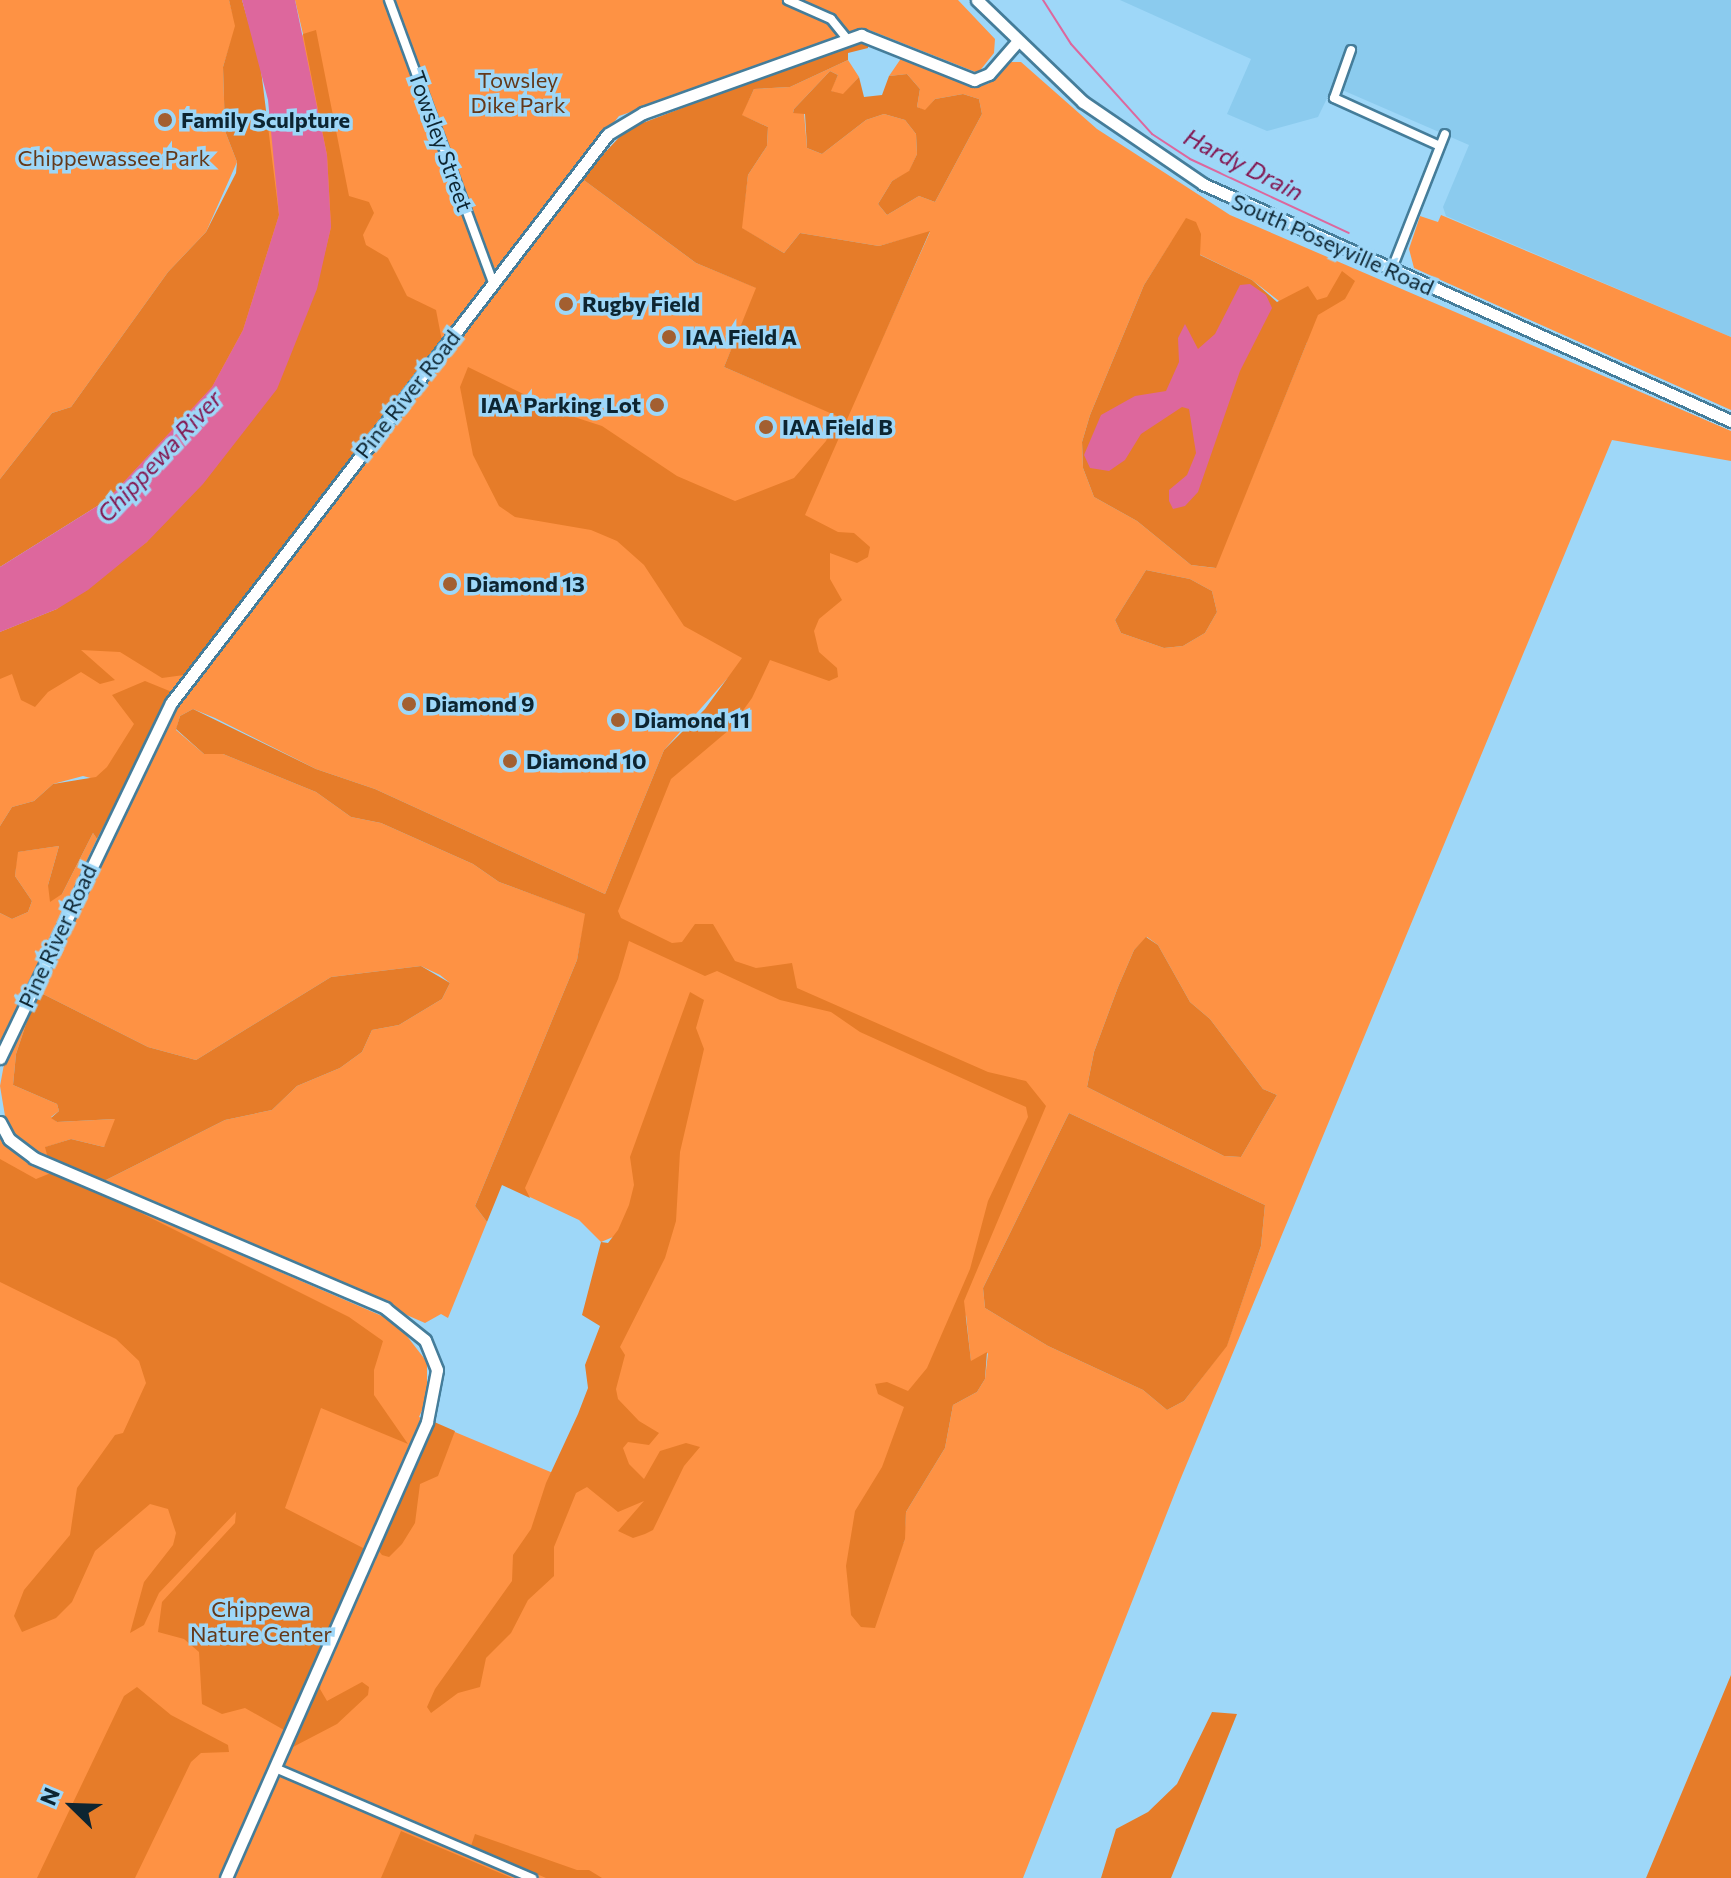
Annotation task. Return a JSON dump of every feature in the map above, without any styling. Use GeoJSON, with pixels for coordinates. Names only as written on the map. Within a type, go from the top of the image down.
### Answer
{"type":"FeatureCollection","features":[{"type":"Feature","properties":{"kind":"street","name":"Towsley Street"},"geometry":{"type":"LineString","coordinates":[[389,0],[493,283]]}},
{"type":"Feature","properties":{"kind":"street"},"geometry":{"type":"LineString","coordinates":[[788,0],[831,19],[847,39]]}},
{"type":"Feature","properties":{"kind":"street","name":"South Poseyville Road"},"geometry":{"type":"LineString","coordinates":[[977,0],[1017,42],[1104,119],[1173,167],[1255,211],[1731,421]]}},
{"type":"Feature","properties":{"kind":"street","name":"Pine River Road"},"geometry":{"type":"LineString","coordinates":[[0,1058],[171,703],[618,125],[847,39],[876,39],[974,80],[989,74],[1017,42]]}},
{"type":"Feature","properties":{"kind":"street"},"geometry":{"type":"LineString","coordinates":[[1351,50],[1334,98],[1440,146]]}},
{"type":"Feature","properties":{"kind":"street"},"geometry":{"type":"LineString","coordinates":[[1391,271],[1445,134]]}},
{"type":"Feature","properties":{"kind":"street"},"geometry":{"type":"LineString","coordinates":[[0,1122],[9,1139],[34,1158],[385,1308],[425,1340],[437,1385],[427,1422],[226,1878]]}},
{"type":"Feature","properties":{"kind":"street"},"geometry":{"type":"LineString","coordinates":[[275,1768],[532,1878]]}},
{"type":"Feature","properties":{"kind":"shaded area"},"geometry":{"type":"Polygon","coordinates":[[[1120,0],[1731,0],[1731,337],[1446,216],[1443,207],[1469,145],[1333,86],[1318,117],[1267,131],[1227,114],[1251,59],[1120,0]]]}},
{"type":"Feature","properties":{"kind":"green space","name":"Chippewassee Park"},"geometry":{"type":"Polygon","coordinates":[[[0,0],[229,0],[236,26],[223,67],[225,131],[237,162],[206,232],[168,272],[71,407],[52,413],[0,479],[0,0]]]}},
{"type":"Feature","properties":{"kind":"green space"},"geometry":{"type":"Polygon","coordinates":[[[229,0],[242,0],[260,62],[279,215],[243,330],[212,387],[107,500],[0,567],[0,479],[52,413],[71,407],[168,272],[206,232],[236,173],[237,162],[225,131],[223,67],[235,26],[229,0]]]}},
{"type":"Feature","properties":{"kind":"green space","name":"Towsley Dike Park"},"geometry":{"type":"Polygon","coordinates":[[[295,0],[958,0],[995,39],[994,53],[978,73],[869,30],[619,116],[500,265],[487,273],[485,285],[184,675],[162,705],[121,786],[83,776],[53,784],[34,801],[12,807],[0,826],[0,632],[57,609],[303,34],[295,0]]]}},
{"type":"Feature","properties":{"kind":"green space"},"geometry":{"type":"Polygon","coordinates":[[[316,30],[349,196],[369,202],[374,213],[363,235],[366,245],[388,258],[407,296],[436,310],[442,341],[184,675],[162,678],[120,652],[81,650],[115,680],[100,684],[81,672],[48,692],[35,707],[21,700],[12,674],[0,679],[0,632],[57,609],[147,542],[324,256],[331,227],[327,155],[303,34],[316,30]]]}},
{"type":"Feature","properties":{"kind":"green space"},"geometry":{"type":"Polygon","coordinates":[[[855,42],[868,43],[868,48],[848,53],[848,60],[790,87],[754,89],[742,115],[768,127],[767,146],[748,175],[742,228],[784,253],[800,233],[879,246],[930,231],[805,515],[838,532],[854,533],[870,547],[868,557],[857,563],[830,553],[830,579],[842,600],[819,619],[814,631],[819,652],[837,668],[838,677],[829,681],[770,660],[752,698],[729,730],[671,779],[618,911],[621,918],[672,943],[682,942],[695,924],[713,924],[735,961],[756,968],[792,963],[797,988],[988,1072],[1026,1081],[1046,1106],[964,1301],[971,1361],[987,1352],[985,1379],[977,1392],[953,1405],[945,1448],[906,1512],[905,1539],[875,1628],[861,1627],[851,1615],[846,1566],[855,1511],[882,1467],[904,1407],[878,1394],[875,1384],[887,1382],[908,1391],[927,1368],[970,1269],[988,1201],[1028,1117],[1026,1107],[860,1032],[831,1012],[780,1000],[717,971],[705,976],[629,941],[618,979],[525,1188],[530,1198],[502,1185],[487,1222],[475,1206],[577,960],[585,914],[499,882],[473,864],[381,823],[351,817],[316,792],[223,754],[204,754],[176,729],[180,716],[193,709],[316,769],[375,789],[605,894],[664,750],[705,709],[742,658],[684,626],[644,565],[617,541],[591,530],[515,517],[499,506],[473,455],[460,387],[468,367],[562,413],[602,426],[677,476],[735,501],[794,478],[826,441],[837,416],[724,367],[756,288],[696,263],[581,178],[627,129],[855,42]]]}},
{"type":"Feature","properties":{"kind":"green space","name":"Chippewa Nature Center"},"geometry":{"type":"Polygon","coordinates":[[[902,57],[968,86],[988,84],[1009,62],[1021,62],[1097,129],[1230,215],[1731,431],[1731,461],[1612,440],[1178,1485],[1023,1878],[0,1878],[0,1135],[20,1155],[51,1173],[396,1322],[427,1362],[427,1399],[419,1417],[565,1478],[637,1248],[613,1237],[601,1242],[579,1220],[502,1184],[667,764],[741,663],[664,750],[605,894],[375,789],[316,769],[215,718],[193,709],[180,716],[176,730],[204,754],[223,754],[316,792],[351,817],[381,823],[473,864],[499,882],[586,914],[577,960],[475,1206],[487,1222],[448,1318],[441,1314],[425,1323],[102,1182],[225,1120],[272,1110],[297,1086],[340,1068],[362,1052],[372,1030],[399,1025],[442,999],[450,983],[421,966],[331,977],[196,1060],[148,1047],[37,991],[161,731],[183,695],[581,178],[696,263],[757,288],[724,367],[846,419],[930,232],[879,246],[800,233],[784,253],[741,228],[748,175],[767,146],[768,127],[741,115],[754,89],[790,87],[848,60],[859,77],[843,95],[830,91],[838,75],[830,71],[793,113],[804,113],[807,148],[822,154],[866,120],[884,114],[905,120],[916,134],[917,154],[909,172],[892,181],[878,204],[887,215],[919,196],[935,202],[982,114],[979,99],[963,94],[935,99],[925,111],[917,107],[920,89],[907,74],[889,76],[902,57]],[[1172,241],[1144,285],[1090,415],[1082,442],[1083,468],[1094,497],[1137,521],[1191,565],[1215,568],[1307,342],[1279,301],[1252,280],[1172,241]],[[1146,570],[1115,620],[1121,633],[1164,648],[1183,646],[1205,633],[1217,612],[1212,591],[1190,579],[1146,570]],[[1147,937],[1134,950],[1094,1052],[1087,1087],[1224,1156],[1241,1157],[1277,1095],[1263,1089],[1210,1019],[1190,1002],[1158,945],[1147,937]],[[1069,1113],[983,1288],[985,1308],[1048,1346],[1143,1390],[1167,1410],[1184,1401],[1227,1345],[1261,1246],[1265,1205],[1069,1113]],[[966,1315],[850,1609],[881,1533],[904,1543],[906,1512],[945,1448],[953,1405],[977,1392],[985,1379],[988,1353],[971,1362],[966,1315]]]}},
{"type":"Feature","properties":{"kind":"green space"},"geometry":{"type":"Polygon","coordinates":[[[830,71],[838,75],[831,91],[843,94],[859,77],[864,97],[882,95],[889,76],[907,74],[920,89],[917,107],[925,110],[935,99],[963,94],[979,99],[982,114],[935,202],[919,196],[887,215],[878,204],[892,181],[909,171],[917,154],[916,134],[905,120],[884,114],[866,120],[822,154],[807,148],[805,114],[793,113],[794,109],[830,71]]]}},
{"type":"Feature","properties":{"kind":"green space"},"geometry":{"type":"Polygon","coordinates":[[[1441,215],[1731,337],[1731,410],[1414,268],[1409,249],[1420,216],[1438,222],[1441,215]]]}},
{"type":"Feature","properties":{"kind":"green space"},"geometry":{"type":"Polygon","coordinates":[[[1186,218],[1196,222],[1201,234],[1200,255],[1252,280],[1277,302],[1308,286],[1317,300],[1327,297],[1342,271],[1355,281],[1345,299],[1318,315],[1216,568],[1191,565],[1137,521],[1094,497],[1083,468],[1082,442],[1090,415],[1144,285],[1186,218]]]}},
{"type":"Feature","properties":{"kind":"green space"},"geometry":{"type":"Polygon","coordinates":[[[1146,570],[1190,579],[1212,591],[1217,612],[1205,633],[1183,646],[1164,648],[1121,633],[1115,620],[1146,570]]]}},
{"type":"Feature","properties":{"kind":"green space"},"geometry":{"type":"Polygon","coordinates":[[[145,681],[172,692],[97,839],[93,833],[62,894],[50,902],[48,885],[59,846],[18,852],[15,876],[32,901],[28,912],[12,919],[0,913],[0,826],[12,807],[34,801],[53,784],[96,777],[107,767],[134,724],[112,695],[145,681]]]}},
{"type":"Feature","properties":{"kind":"green space"},"geometry":{"type":"Polygon","coordinates":[[[93,833],[97,839],[0,1043],[0,913],[12,919],[28,912],[32,901],[15,876],[17,852],[59,846],[48,885],[62,894],[93,833]]]}},
{"type":"Feature","properties":{"kind":"green space"},"geometry":{"type":"Polygon","coordinates":[[[1146,937],[1158,945],[1190,1002],[1210,1019],[1263,1089],[1277,1095],[1241,1157],[1224,1156],[1087,1087],[1094,1052],[1118,987],[1134,950],[1146,937]]]}},
{"type":"Feature","properties":{"kind":"green space"},"geometry":{"type":"Polygon","coordinates":[[[421,966],[450,983],[442,999],[399,1025],[372,1030],[362,1052],[340,1068],[297,1086],[272,1110],[225,1120],[102,1182],[48,1159],[45,1147],[71,1139],[104,1147],[115,1119],[57,1122],[51,1118],[59,1111],[57,1104],[13,1085],[16,1054],[37,991],[148,1047],[196,1060],[331,977],[421,966]]]}},
{"type":"Feature","properties":{"kind":"green space"},"geometry":{"type":"Polygon","coordinates":[[[37,991],[16,1054],[13,1085],[57,1104],[59,1111],[51,1117],[57,1122],[115,1119],[117,1125],[104,1147],[71,1139],[46,1147],[48,1159],[20,1141],[6,1122],[0,1086],[5,1059],[37,991]]]}},
{"type":"Feature","properties":{"kind":"green space"},"geometry":{"type":"Polygon","coordinates":[[[690,992],[704,1000],[696,1028],[704,1049],[680,1152],[676,1221],[665,1258],[620,1347],[625,1355],[616,1389],[618,1399],[639,1421],[659,1433],[649,1445],[628,1442],[623,1448],[629,1464],[644,1479],[660,1451],[686,1443],[700,1447],[684,1466],[653,1530],[645,1534],[633,1538],[618,1531],[644,1501],[618,1512],[587,1487],[576,1493],[554,1547],[554,1576],[528,1600],[511,1633],[486,1658],[480,1687],[458,1693],[431,1713],[427,1707],[435,1689],[512,1581],[513,1555],[531,1529],[546,1483],[588,1388],[585,1365],[600,1326],[582,1315],[601,1242],[608,1243],[618,1230],[629,1205],[634,1185],[630,1157],[690,992]]]}},
{"type":"Feature","properties":{"kind":"green space"},"geometry":{"type":"Polygon","coordinates":[[[1069,1113],[1265,1205],[1261,1246],[1227,1346],[1184,1401],[1167,1410],[1143,1390],[1048,1346],[985,1308],[983,1288],[1069,1113]]]}},
{"type":"Feature","properties":{"kind":"green space","name":"Chippewa Nature Center"},"geometry":{"type":"Polygon","coordinates":[[[0,1159],[36,1179],[51,1173],[115,1200],[349,1317],[383,1341],[374,1370],[374,1395],[408,1444],[321,1408],[285,1508],[365,1549],[284,1730],[245,1708],[222,1714],[202,1704],[199,1652],[184,1639],[158,1632],[162,1602],[235,1523],[236,1512],[159,1593],[144,1625],[130,1633],[144,1582],[173,1545],[176,1533],[168,1509],[150,1504],[95,1551],[72,1602],[56,1618],[22,1632],[14,1616],[24,1590],[70,1535],[77,1488],[115,1435],[123,1433],[146,1383],[139,1361],[116,1339],[0,1282],[0,1159]]]}},
{"type":"Feature","properties":{"kind":"green space"},"geometry":{"type":"Polygon","coordinates":[[[432,1421],[455,1431],[438,1476],[420,1484],[415,1523],[402,1544],[389,1557],[382,1555],[378,1550],[432,1421]]]}},
{"type":"Feature","properties":{"kind":"green space"},"geometry":{"type":"Polygon","coordinates":[[[322,1674],[320,1689],[327,1701],[362,1682],[369,1687],[368,1695],[337,1724],[291,1748],[322,1674]]]}},
{"type":"Feature","properties":{"kind":"green space"},"geometry":{"type":"Polygon","coordinates":[[[1731,1675],[1731,1878],[1646,1878],[1721,1699],[1731,1675]]]}},
{"type":"Feature","properties":{"kind":"green space"},"geometry":{"type":"Polygon","coordinates":[[[137,1687],[171,1715],[228,1745],[229,1752],[201,1753],[191,1762],[135,1878],[37,1878],[124,1696],[137,1687]]]}},
{"type":"Feature","properties":{"kind":"green space"},"geometry":{"type":"Polygon","coordinates":[[[1212,1712],[1237,1714],[1171,1878],[1101,1878],[1116,1829],[1148,1812],[1177,1784],[1212,1712]]]}},
{"type":"Feature","properties":{"kind":"green space"},"geometry":{"type":"Polygon","coordinates":[[[401,1831],[512,1878],[381,1878],[401,1831]]]}},
{"type":"Feature","properties":{"kind":"green space"},"geometry":{"type":"Polygon","coordinates":[[[475,1834],[577,1870],[589,1870],[602,1878],[546,1878],[471,1846],[475,1834]]]}},
{"type":"Feature","properties":{"kind":"water","name":"Chippewa River"},"geometry":{"type":"Polygon","coordinates":[[[242,0],[295,0],[327,155],[331,227],[317,289],[277,389],[203,484],[147,542],[88,590],[57,609],[0,632],[0,567],[107,500],[212,387],[243,330],[279,215],[268,100],[242,0]]]}},
{"type":"Feature","properties":{"kind":"water"},"geometry":{"type":"Polygon","coordinates":[[[1250,284],[1266,295],[1272,308],[1240,371],[1198,492],[1185,506],[1173,509],[1169,501],[1169,490],[1187,475],[1196,453],[1189,409],[1182,407],[1141,434],[1125,460],[1109,471],[1090,468],[1084,455],[1101,415],[1135,396],[1166,391],[1179,362],[1178,338],[1185,324],[1198,349],[1215,334],[1240,285],[1250,284]]]}},
{"type":"Feature","properties":{"kind":"waterway","name":"Hardy Drain"},"geometry":{"type":"LineString","coordinates":[[1043,0],[1071,44],[1152,134],[1190,159],[1349,233]]}},
{"type":"Feature","properties":{"kind":"place","name":"Family Sculpture"},"geometry":{"type":"Point","coordinates":[165,120]}},
{"type":"Feature","properties":{"kind":"place","name":"Rugby Field"},"geometry":{"type":"Point","coordinates":[566,304]}},
{"type":"Feature","properties":{"kind":"place","name":"IAA Field A"},"geometry":{"type":"Point","coordinates":[669,337]}},
{"type":"Feature","properties":{"kind":"place","name":"IAA Parking Lot"},"geometry":{"type":"Point","coordinates":[657,405]}},
{"type":"Feature","properties":{"kind":"place","name":"IAA Field B"},"geometry":{"type":"Point","coordinates":[766,427]}},
{"type":"Feature","properties":{"kind":"place","name":"Diamond 13"},"geometry":{"type":"Point","coordinates":[450,584]}},
{"type":"Feature","properties":{"kind":"place","name":"Diamond 9"},"geometry":{"type":"Point","coordinates":[409,704]}},
{"type":"Feature","properties":{"kind":"place","name":"Diamond 11"},"geometry":{"type":"Point","coordinates":[618,720]}},
{"type":"Feature","properties":{"kind":"place","name":"Diamond 10"},"geometry":{"type":"Point","coordinates":[510,761]}}]}
